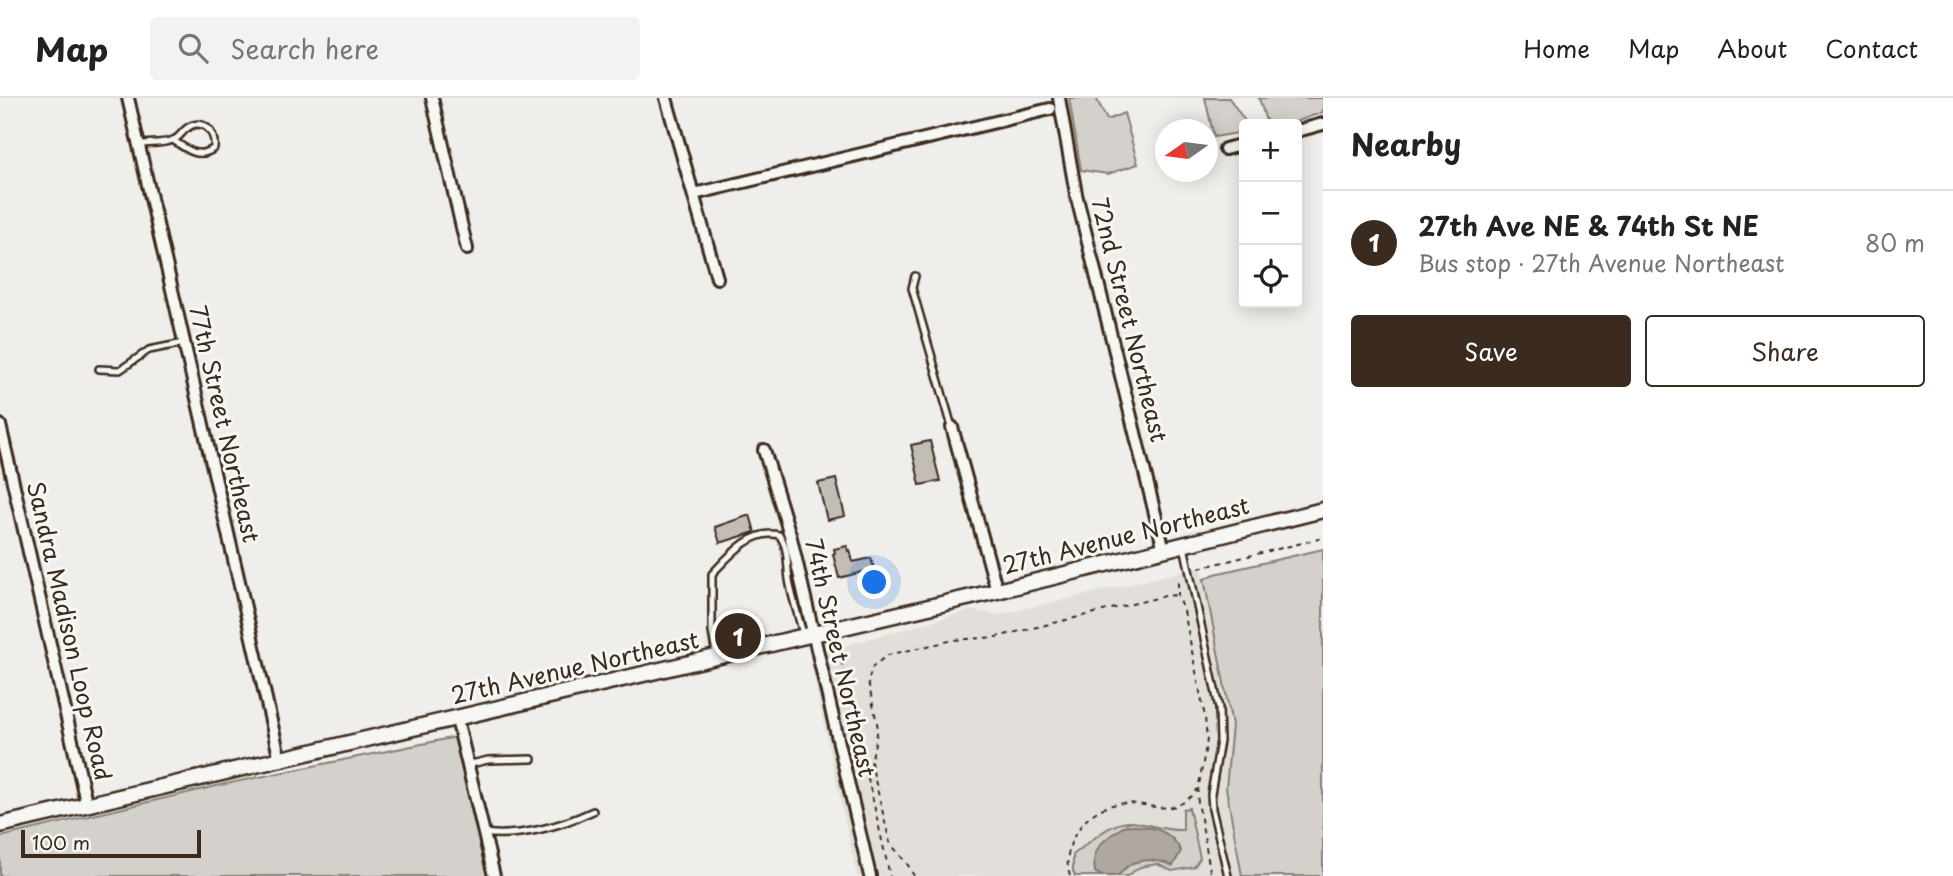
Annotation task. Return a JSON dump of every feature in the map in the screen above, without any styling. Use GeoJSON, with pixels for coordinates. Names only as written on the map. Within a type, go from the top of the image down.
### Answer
{"type":"FeatureCollection","features":[{"type":"Feature","properties":{"kind":"street","name":"77th Street Northeast"},"geometry":{"type":"LineString","coordinates":[[128,98],[279,760]]}},
{"type":"Feature","properties":{"kind":"street"},"geometry":{"type":"LineString","coordinates":[[432,98],[467,249]]}},
{"type":"Feature","properties":{"kind":"street"},"geometry":{"type":"LineString","coordinates":[[666,98],[717,278]]}},
{"type":"Feature","properties":{"kind":"street","name":"72nd Street Northeast"},"geometry":{"type":"LineString","coordinates":[[1059,98],[1076,194],[1164,550]]}},
{"type":"Feature","properties":{"kind":"street"},"geometry":{"type":"LineString","coordinates":[[694,194],[1050,109]]}},
{"type":"Feature","properties":{"kind":"street"},"geometry":{"type":"LineString","coordinates":[[1302,130],[1323,124]]}},
{"type":"Feature","properties":{"kind":"street"},"geometry":{"type":"LineString","coordinates":[[1224,149],[1239,145]]}},
{"type":"Feature","properties":{"kind":"street","name":"Sandra Madison Loop Road"},"geometry":{"type":"LineString","coordinates":[[0,425],[87,806]]}},
{"type":"Feature","properties":{"kind":"street"},"geometry":{"type":"LineString","coordinates":[[952,427],[997,591]]}},
{"type":"Feature","properties":{"kind":"street","name":"74th Street Northeast"},"geometry":{"type":"LineString","coordinates":[[764,450],[791,538],[808,636],[820,654],[870,876]]}},
{"type":"Feature","properties":{"kind":"street","name":"27th Avenue Northeast"},"geometry":{"type":"LineString","coordinates":[[0,825],[834,630],[1323,510]]}},
{"type":"Feature","properties":{"kind":"street"},"geometry":{"type":"LineString","coordinates":[[457,719],[494,876]]}},
{"type":"Feature","properties":{"kind":"lane"},"geometry":{"type":"LineString","coordinates":[[139,144],[173,140],[188,127],[200,124],[210,129],[215,139],[214,148],[208,153],[198,154],[173,140]]}},
{"type":"Feature","properties":{"kind":"lane"},"geometry":{"type":"LineString","coordinates":[[915,276],[912,288],[952,427]]}},
{"type":"Feature","properties":{"kind":"lane"},"geometry":{"type":"LineString","coordinates":[[99,369],[120,370],[149,350],[184,342]]}},
{"type":"Feature","properties":{"kind":"lane"},"geometry":{"type":"LineString","coordinates":[[716,657],[712,632],[712,575],[741,546],[768,532],[779,535],[786,548],[790,588],[808,636]]}},
{"type":"Feature","properties":{"kind":"lane"},"geometry":{"type":"LineString","coordinates":[[1184,545],[1219,708],[1220,741],[1211,794],[1228,876]]}},
{"type":"Feature","properties":{"kind":"lane"},"geometry":{"type":"LineString","coordinates":[[467,765],[488,760],[532,760]]}},
{"type":"Feature","properties":{"kind":"lane"},"geometry":{"type":"LineString","coordinates":[[484,833],[499,835],[541,829],[593,811]]}},
{"type":"Feature","properties":{"kind":"path"},"geometry":{"type":"LineString","coordinates":[[1198,568],[1323,538]]}},
{"type":"Feature","properties":{"kind":"path"},"geometry":{"type":"LineString","coordinates":[[1178,582],[1178,595],[1190,637],[1207,730],[1198,788],[1198,807],[1211,876]]}},
{"type":"Feature","properties":{"kind":"path"},"geometry":{"type":"LineString","coordinates":[[914,876],[890,844],[871,763],[878,729],[868,681],[873,666],[888,655],[954,640],[996,637],[1178,595]]}},
{"type":"Feature","properties":{"kind":"path"},"geometry":{"type":"LineString","coordinates":[[834,630],[890,876]]}},
{"type":"Feature","properties":{"kind":"path"},"geometry":{"type":"LineString","coordinates":[[1070,876],[1067,860],[1071,844],[1083,823],[1096,812],[1112,804],[1123,803],[1165,809],[1192,796],[1198,788]]}},
{"type":"Feature","properties":{"kind":"shaded area"},"geometry":{"type":"Polygon","coordinates":[[[1069,98],[1099,98],[1097,100],[1107,120],[1124,113],[1138,164],[1108,174],[1081,170],[1069,98]]]}},
{"type":"Feature","properties":{"kind":"shaded area"},"geometry":{"type":"Polygon","coordinates":[[[1205,98],[1229,98],[1244,119],[1239,119],[1239,133],[1218,136],[1218,119],[1210,119],[1205,98]]]}},
{"type":"Feature","properties":{"kind":"shaded area"},"geometry":{"type":"Polygon","coordinates":[[[1259,98],[1323,98],[1323,112],[1302,119],[1265,119],[1259,98]]]}},
{"type":"Feature","properties":{"kind":"shaded area"},"geometry":{"type":"Polygon","coordinates":[[[1323,549],[1323,876],[1242,876],[1226,788],[1232,725],[1204,579],[1215,574],[1323,549]]]}},
{"type":"Feature","properties":{"kind":"shaded area"},"geometry":{"type":"Polygon","coordinates":[[[1202,567],[1232,725],[1226,788],[1242,876],[857,876],[809,656],[971,610],[999,615],[1202,567]]]}},
{"type":"Feature","properties":{"kind":"shaded area"},"geometry":{"type":"Polygon","coordinates":[[[456,737],[488,876],[0,876],[0,837],[225,784],[456,737]]]}},
{"type":"Feature","properties":{"kind":"shaded area"},"geometry":{"type":"Polygon","coordinates":[[[1189,808],[1200,858],[1194,867],[1172,871],[1157,864],[1140,867],[1127,876],[1075,876],[1073,855],[1108,828],[1132,822],[1183,830],[1183,809],[1189,808]]]}},
{"type":"Feature","properties":{"kind":"shaded area"},"geometry":{"type":"Polygon","coordinates":[[[1126,825],[1151,828],[1171,837],[1181,851],[1173,866],[1147,860],[1127,866],[1117,876],[1102,876],[1095,872],[1095,855],[1098,849],[1107,838],[1126,825]]]}},
{"type":"Feature","properties":{"kind":"building"},"geometry":{"type":"Polygon","coordinates":[[[930,441],[940,481],[920,485],[911,445],[930,441]]]}},
{"type":"Feature","properties":{"kind":"building"},"geometry":{"type":"Polygon","coordinates":[[[836,479],[845,516],[827,520],[818,483],[836,479]]]}},
{"type":"Feature","properties":{"kind":"building"},"geometry":{"type":"Polygon","coordinates":[[[750,515],[755,532],[720,543],[715,527],[750,515]]]}},
{"type":"Feature","properties":{"kind":"building"},"geometry":{"type":"Polygon","coordinates":[[[847,546],[853,562],[871,558],[874,569],[839,578],[834,549],[847,546]]]}},
{"type":"Feature","properties":{"kind":"place","name":"27th Ave NE & 74th St NE"},"geometry":{"type":"Point","coordinates":[738,636]}}]}
